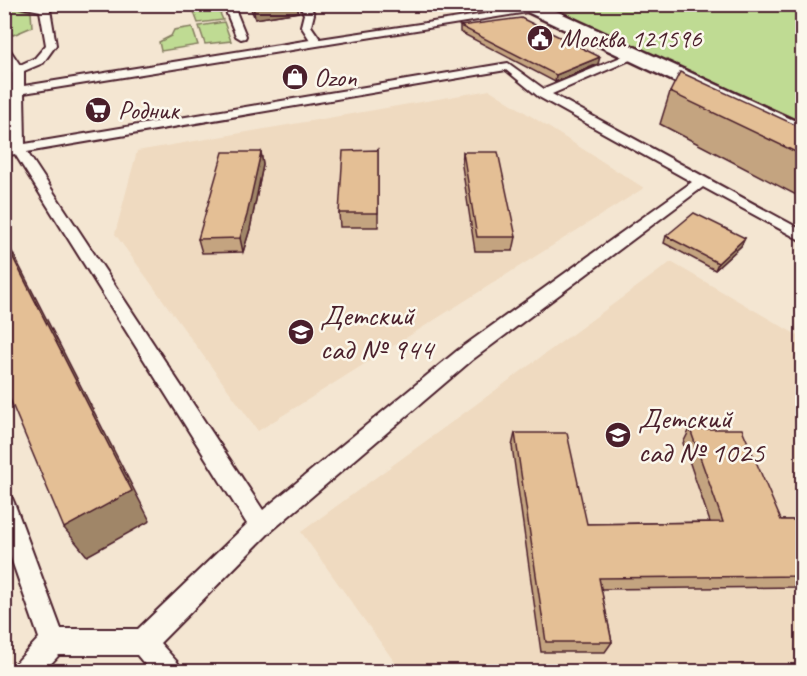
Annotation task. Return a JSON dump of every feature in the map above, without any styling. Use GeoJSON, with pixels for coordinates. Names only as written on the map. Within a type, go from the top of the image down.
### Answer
{"type":"FeatureCollection","features":[{"type":"Feature","properties":{"kind":"street"},"geometry":{"type":"LineString","coordinates":[[530,6],[802,133]]}},
{"type":"Feature","properties":{"kind":"lane"},"geometry":{"type":"LineString","coordinates":[[12,4],[40,4]]}},
{"type":"Feature","properties":{"kind":"lane"},"geometry":{"type":"LineString","coordinates":[[228,4],[241,36]]}},
{"type":"Feature","properties":{"kind":"lane"},"geometry":{"type":"LineString","coordinates":[[304,4],[309,14],[306,26],[317,43]]}},
{"type":"Feature","properties":{"kind":"lane"},"geometry":{"type":"LineString","coordinates":[[4,69],[18,70],[42,58],[50,50],[45,9],[33,5]]}},
{"type":"Feature","properties":{"kind":"lane"},"geometry":{"type":"LineString","coordinates":[[19,90],[317,43],[530,6]]}},
{"type":"Feature","properties":{"kind":"lane"},"geometry":{"type":"LineString","coordinates":[[4,49],[18,70],[19,90],[9,154],[261,526]]}},
{"type":"Feature","properties":{"kind":"lane"},"geometry":{"type":"LineString","coordinates":[[543,94],[633,55]]}},
{"type":"Feature","properties":{"kind":"lane"},"geometry":{"type":"LineString","coordinates":[[9,154],[508,66],[543,94],[802,236]]}},
{"type":"Feature","properties":{"kind":"lane"},"geometry":{"type":"LineString","coordinates":[[25,672],[53,642],[143,642],[261,526],[465,355],[702,181]]}},
{"type":"Feature","properties":{"kind":"lane"},"geometry":{"type":"LineString","coordinates":[[4,506],[53,642]]}},
{"type":"Feature","properties":{"kind":"lane"},"geometry":{"type":"LineString","coordinates":[[143,642],[169,672]]}},
{"type":"Feature","properties":{"kind":"shaded area","name":"Детский сад № 944"},"geometry":{"type":"Polygon","coordinates":[[[490,90],[644,188],[258,431],[115,234],[137,151],[490,90]]]}},
{"type":"Feature","properties":{"kind":"shaded area","name":"Детский сад № 1025"},"geometry":{"type":"Polygon","coordinates":[[[671,262],[802,338],[802,671],[401,671],[301,532],[671,262]]]}},
{"type":"Feature","properties":{"kind":"green space"},"geometry":{"type":"Polygon","coordinates":[[[216,4],[223,20],[198,23],[192,7],[216,4]]]}},
{"type":"Feature","properties":{"kind":"green space"},"geometry":{"type":"Polygon","coordinates":[[[544,5],[802,5],[802,122],[544,5]]]}},
{"type":"Feature","properties":{"kind":"green space"},"geometry":{"type":"Polygon","coordinates":[[[4,8],[18,8],[31,12],[32,27],[13,35],[5,27],[4,8]]]}},
{"type":"Feature","properties":{"kind":"green space"},"geometry":{"type":"Polygon","coordinates":[[[224,22],[231,41],[205,44],[199,26],[224,22]]]}},
{"type":"Feature","properties":{"kind":"green space"},"geometry":{"type":"Polygon","coordinates":[[[192,27],[198,45],[161,51],[159,42],[171,36],[174,30],[192,27]]]}},
{"type":"Feature","properties":{"kind":"building"},"geometry":{"type":"Polygon","coordinates":[[[521,18],[600,57],[556,75],[460,26],[521,18]]]}},
{"type":"Feature","properties":{"kind":"building"},"geometry":{"type":"Polygon","coordinates":[[[680,72],[802,128],[802,155],[670,92],[680,72]]]}},
{"type":"Feature","properties":{"kind":"building"},"geometry":{"type":"Polygon","coordinates":[[[378,150],[378,213],[339,213],[343,151],[378,150]]]}},
{"type":"Feature","properties":{"kind":"building"},"geometry":{"type":"Polygon","coordinates":[[[223,152],[261,152],[247,215],[240,238],[198,239],[223,152]]]}},
{"type":"Feature","properties":{"kind":"building"},"geometry":{"type":"Polygon","coordinates":[[[463,152],[498,152],[516,237],[477,237],[463,152]]]}},
{"type":"Feature","properties":{"kind":"building"},"geometry":{"type":"Polygon","coordinates":[[[694,213],[745,238],[718,263],[666,236],[694,213]]]}},
{"type":"Feature","properties":{"kind":"building"},"geometry":{"type":"Polygon","coordinates":[[[4,240],[132,491],[64,528],[4,385],[4,240]]]}},
{"type":"Feature","properties":{"kind":"building"},"geometry":{"type":"Polygon","coordinates":[[[690,429],[742,429],[781,520],[802,520],[802,576],[599,578],[612,642],[546,642],[515,433],[567,433],[587,524],[723,522],[690,429]]]}},
{"type":"Feature","properties":{"kind":"place","name":"Москва 121596"},"geometry":{"type":"Point","coordinates":[540,38]}},
{"type":"Feature","properties":{"kind":"place","name":"Ozon"},"geometry":{"type":"Point","coordinates":[295,77]}},
{"type":"Feature","properties":{"kind":"place","name":"Родник"},"geometry":{"type":"Point","coordinates":[98,110]}},
{"type":"Feature","properties":{"kind":"place","name":"Детский сад № 944"},"geometry":{"type":"Point","coordinates":[301,332]}},
{"type":"Feature","properties":{"kind":"place","name":"Детский сад № 1025"},"geometry":{"type":"Point","coordinates":[618,435]}}]}
